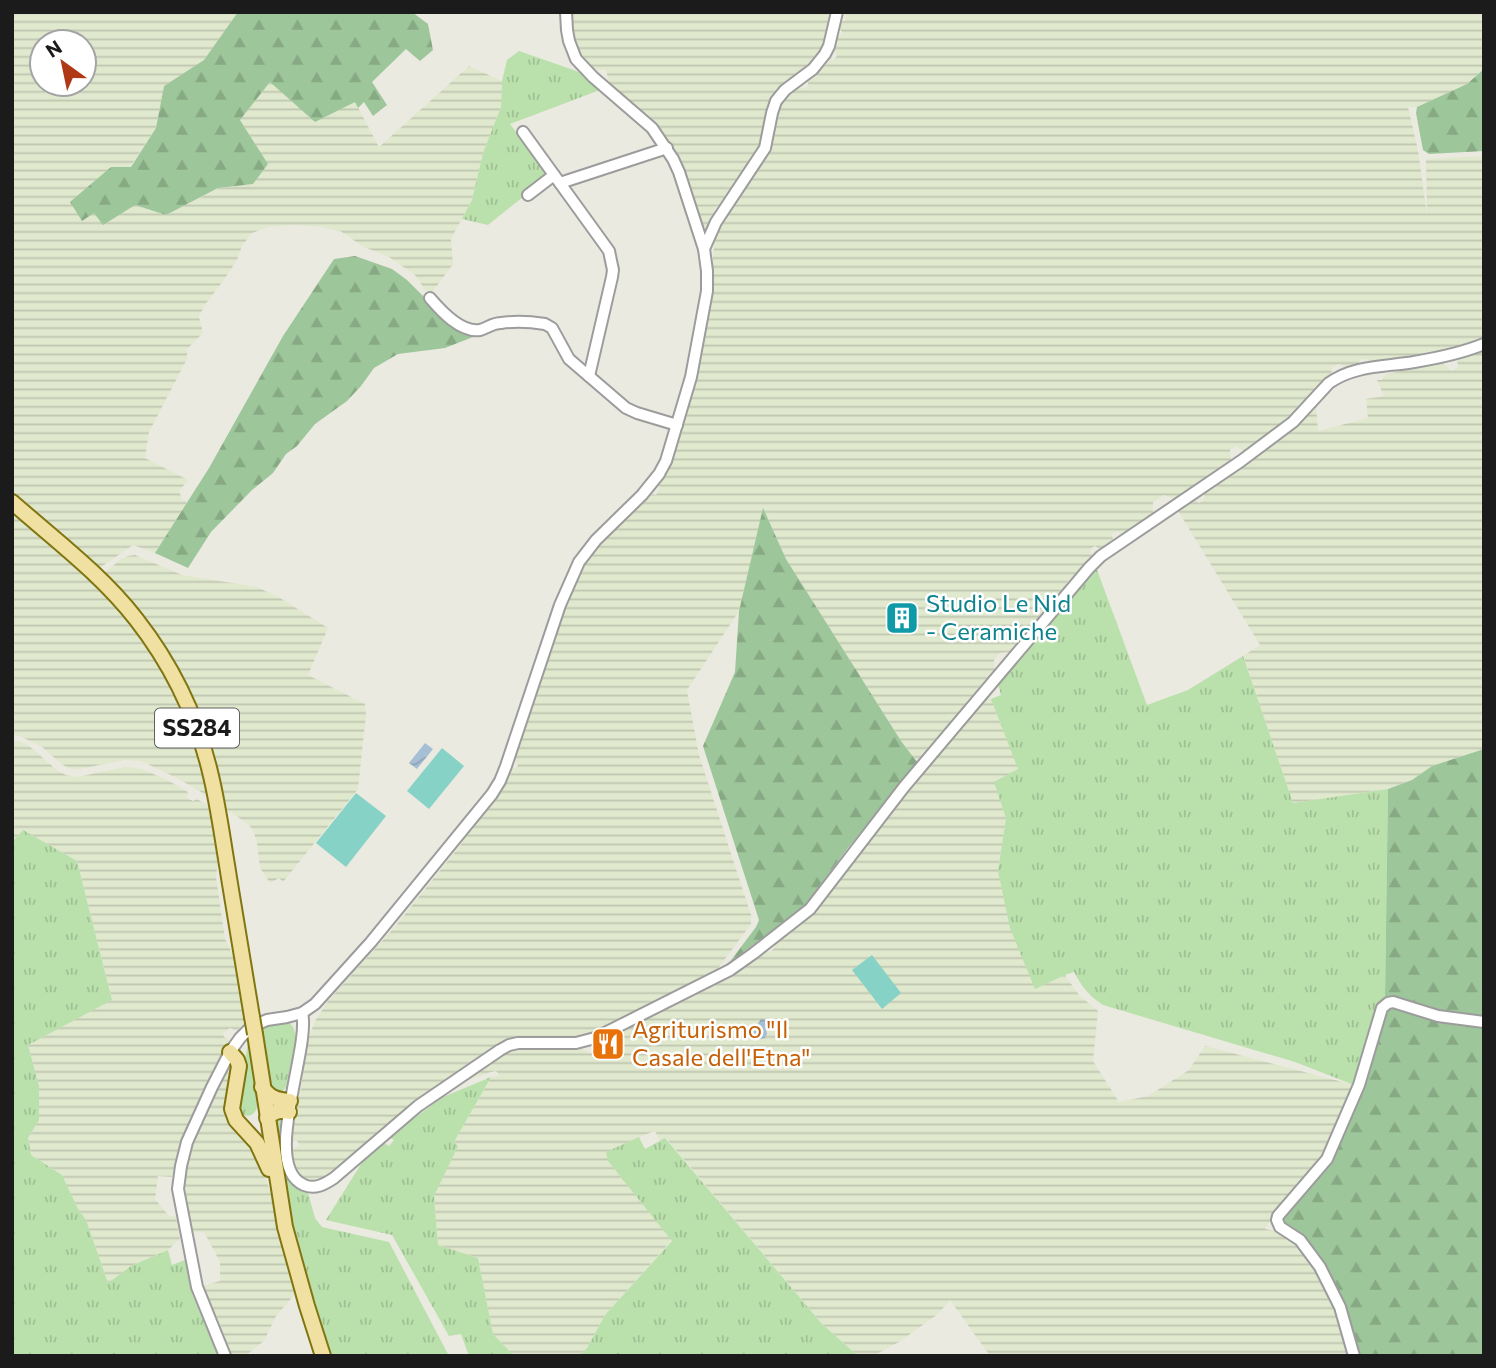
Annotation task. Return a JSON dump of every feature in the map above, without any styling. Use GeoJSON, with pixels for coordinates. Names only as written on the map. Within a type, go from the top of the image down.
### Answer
{"type":"FeatureCollection","features":[{"type":"Feature","properties":{"kind":"main road","name":"SS284"},"geometry":{"type":"LineString","coordinates":[[12,502],[124,604],[160,653],[189,707],[207,757],[216,796],[262,1087]]}},
{"type":"Feature","properties":{"kind":"main road"},"geometry":{"type":"LineString","coordinates":[[230,1052],[239,1066],[232,1109],[236,1120],[262,1152],[279,1195]]}},
{"type":"Feature","properties":{"kind":"main road"},"geometry":{"type":"LineString","coordinates":[[262,1087],[268,1095],[289,1106]]}},
{"type":"Feature","properties":{"kind":"main road"},"geometry":{"type":"LineString","coordinates":[[262,1087],[285,1227],[323,1356]]}},
{"type":"Feature","properties":{"kind":"main road"},"geometry":{"type":"LineString","coordinates":[[232,1109],[239,1116],[250,1120],[266,1112],[289,1106]]}},
{"type":"Feature","properties":{"kind":"street"},"geometry":{"type":"LineString","coordinates":[[226,1356],[197,1287],[178,1189],[187,1142],[212,1087],[240,1038],[258,1023],[302,1013],[315,1004],[371,942],[496,788],[506,766],[560,605],[579,562],[596,540],[642,495],[659,474],[666,461],[691,377],[705,310],[707,271],[704,249],[679,172],[667,148],[646,122],[576,59],[569,41],[566,12]]}},
{"type":"Feature","properties":{"kind":"street"},"geometry":{"type":"LineString","coordinates":[[704,249],[716,222],[765,148],[776,101],[785,89],[813,69],[825,54],[837,12]]}},
{"type":"Feature","properties":{"kind":"street"},"geometry":{"type":"LineString","coordinates":[[523,132],[609,251],[613,270],[589,376]]}},
{"type":"Feature","properties":{"kind":"street"},"geometry":{"type":"LineString","coordinates":[[528,195],[557,179],[667,148]]}},
{"type":"Feature","properties":{"kind":"street"},"geometry":{"type":"LineString","coordinates":[[430,298],[451,319],[478,330],[499,323],[545,324],[552,328],[569,359],[626,408],[677,425]]}},
{"type":"Feature","properties":{"kind":"street"},"geometry":{"type":"LineString","coordinates":[[302,1013],[303,1033],[289,1106],[286,1138],[289,1169],[296,1181],[302,1185],[317,1187],[334,1178],[418,1106],[500,1049],[518,1043],[576,1042],[595,1038],[744,961],[810,909],[904,787],[1094,562],[1293,422],[1336,378],[1365,368],[1413,363],[1484,344]]}},
{"type":"Feature","properties":{"kind":"street"},"geometry":{"type":"LineString","coordinates":[[1354,1356],[1340,1307],[1320,1267],[1300,1240],[1280,1227],[1278,1216],[1326,1159],[1359,1085],[1385,1004],[1393,1002],[1438,1016],[1484,1022]]}},
{"type":"Feature","properties":{"kind":"green space"},"geometry":{"type":"Polygon","coordinates":[[[12,12],[238,12],[204,60],[164,86],[156,128],[94,213],[135,205],[166,215],[219,188],[253,184],[268,164],[240,120],[270,82],[355,102],[379,147],[469,66],[502,81],[501,107],[483,153],[472,200],[451,239],[453,264],[433,291],[426,291],[415,275],[389,257],[364,247],[340,231],[292,225],[268,227],[252,233],[242,246],[237,260],[204,306],[199,317],[203,333],[187,349],[187,359],[149,432],[145,458],[188,480],[179,491],[182,499],[187,502],[155,553],[133,545],[98,569],[12,493],[12,12]]]}},
{"type":"Feature","properties":{"kind":"green space"},"geometry":{"type":"Polygon","coordinates":[[[238,12],[412,12],[428,24],[433,50],[420,61],[406,49],[372,82],[387,105],[373,116],[364,102],[358,108],[355,102],[315,122],[270,82],[240,120],[268,164],[253,184],[218,188],[166,215],[135,205],[103,225],[94,213],[82,221],[70,202],[111,167],[131,167],[156,128],[164,86],[204,60],[238,12]]]}},
{"type":"Feature","properties":{"kind":"green space"},"geometry":{"type":"Polygon","coordinates":[[[571,12],[832,12],[826,44],[818,60],[784,86],[761,146],[722,208],[717,206],[714,210],[716,215],[705,233],[684,171],[671,145],[656,125],[606,81],[606,70],[592,70],[579,55],[572,39],[571,12]]]}},
{"type":"Feature","properties":{"kind":"green space"},"geometry":{"type":"Polygon","coordinates":[[[843,12],[1484,12],[1484,69],[1467,84],[1417,107],[1408,107],[1418,150],[1427,215],[1426,159],[1484,156],[1484,337],[1432,355],[1371,363],[1367,359],[1361,359],[1358,365],[1345,367],[1339,364],[1332,367],[1331,375],[1319,384],[1289,419],[1245,451],[1235,446],[1230,450],[1231,461],[1174,499],[1164,495],[1153,502],[1153,515],[1122,535],[1117,531],[1112,534],[1113,541],[1101,550],[1095,546],[1090,549],[1092,556],[1069,580],[1012,652],[1000,653],[994,660],[995,672],[917,762],[786,559],[763,509],[739,611],[687,690],[699,755],[751,915],[751,924],[716,971],[596,1033],[576,1037],[505,1040],[416,1100],[324,1178],[313,1181],[301,1177],[293,1168],[291,1151],[300,1145],[296,1140],[292,1142],[293,1121],[301,1088],[307,1042],[315,1021],[328,1001],[393,929],[463,842],[461,838],[509,771],[518,766],[513,759],[563,608],[582,566],[600,544],[648,497],[656,495],[660,487],[658,485],[668,468],[712,268],[718,227],[772,143],[780,103],[796,87],[804,89],[808,86],[808,78],[837,56],[834,51],[837,36],[842,32],[838,26],[840,21],[845,21],[843,12]]]}},
{"type":"Feature","properties":{"kind":"green space"},"geometry":{"type":"Polygon","coordinates":[[[519,51],[582,73],[600,90],[510,124],[549,176],[488,225],[462,219],[472,200],[483,153],[501,107],[502,81],[507,60],[519,51]]]}},
{"type":"Feature","properties":{"kind":"green space"},"geometry":{"type":"Polygon","coordinates":[[[1484,69],[1484,151],[1429,154],[1423,150],[1417,107],[1467,84],[1484,69]]]}},
{"type":"Feature","properties":{"kind":"green space"},"geometry":{"type":"Polygon","coordinates":[[[355,256],[392,269],[407,280],[454,327],[478,335],[445,348],[398,354],[374,368],[347,401],[315,424],[297,446],[286,454],[273,473],[252,490],[211,532],[188,568],[155,553],[209,468],[283,336],[334,259],[355,256]]]}},
{"type":"Feature","properties":{"kind":"green space"},"geometry":{"type":"Polygon","coordinates":[[[1484,348],[1484,749],[1432,766],[1412,780],[1388,789],[1293,803],[1243,656],[1260,645],[1177,509],[1193,498],[1199,503],[1205,498],[1203,492],[1303,420],[1316,405],[1318,431],[1368,418],[1366,399],[1384,396],[1377,380],[1382,380],[1386,374],[1442,363],[1452,371],[1458,367],[1457,359],[1484,348]]]}},
{"type":"Feature","properties":{"kind":"green space"},"geometry":{"type":"Polygon","coordinates":[[[763,508],[786,559],[917,762],[803,908],[729,963],[759,920],[703,746],[735,672],[739,611],[763,508]]]}},
{"type":"Feature","properties":{"kind":"green space"},"geometry":{"type":"Polygon","coordinates":[[[12,512],[97,583],[122,608],[169,679],[191,725],[208,796],[141,761],[125,760],[71,769],[42,747],[12,735],[12,512]]]}},
{"type":"Feature","properties":{"kind":"green space"},"geometry":{"type":"Polygon","coordinates":[[[135,555],[182,575],[257,587],[328,628],[308,675],[365,704],[358,789],[283,882],[279,878],[270,883],[260,868],[253,830],[223,807],[187,689],[166,650],[139,613],[103,574],[121,559],[135,555]]]}},
{"type":"Feature","properties":{"kind":"green space"},"geometry":{"type":"Polygon","coordinates":[[[1096,567],[1147,705],[1188,690],[1243,656],[1293,803],[1388,789],[1385,998],[1379,1002],[1354,1085],[1295,1062],[1103,1005],[1086,991],[1074,972],[1035,989],[1010,928],[998,871],[1006,818],[994,782],[1018,769],[991,699],[1001,695],[998,684],[1039,634],[1042,636],[1047,633],[1046,626],[1096,567]]]}},
{"type":"Feature","properties":{"kind":"green space"},"geometry":{"type":"Polygon","coordinates":[[[991,699],[1019,769],[995,783],[1006,818],[998,871],[1035,988],[1065,975],[1079,995],[1098,1011],[1093,1061],[1119,1102],[1148,1096],[1189,1070],[1205,1046],[1354,1085],[1323,1159],[1265,1229],[1281,1232],[1298,1242],[1331,1293],[1351,1356],[990,1356],[950,1300],[938,1314],[899,1342],[873,1356],[858,1356],[822,1324],[666,1138],[660,1141],[655,1131],[639,1137],[608,1161],[672,1240],[605,1315],[587,1348],[579,1356],[514,1356],[493,1334],[478,1258],[438,1245],[434,1196],[457,1146],[454,1142],[491,1077],[500,1076],[496,1071],[457,1084],[514,1048],[579,1046],[590,1053],[605,1047],[613,1034],[731,975],[766,950],[769,952],[775,948],[775,944],[815,911],[911,785],[984,700],[991,699]]]}},
{"type":"Feature","properties":{"kind":"green space"},"geometry":{"type":"Polygon","coordinates":[[[12,741],[29,746],[66,775],[77,777],[125,767],[142,769],[188,792],[187,798],[193,801],[197,799],[210,807],[225,939],[234,957],[246,1020],[237,1031],[230,1028],[223,1033],[230,1041],[219,1059],[182,1142],[172,1177],[158,1176],[155,1199],[169,1216],[176,1216],[180,1239],[168,1250],[131,1266],[108,1283],[86,1220],[62,1175],[31,1155],[28,1138],[39,1120],[39,1086],[28,1045],[112,999],[77,861],[23,830],[12,842],[12,741]]]}},
{"type":"Feature","properties":{"kind":"green space"},"geometry":{"type":"Polygon","coordinates":[[[1484,749],[1484,1019],[1439,1014],[1385,998],[1388,789],[1412,780],[1432,766],[1484,749]]]}},
{"type":"Feature","properties":{"kind":"green space"},"geometry":{"type":"Polygon","coordinates":[[[23,830],[77,861],[112,1000],[28,1045],[39,1086],[39,1120],[28,1138],[31,1155],[62,1175],[86,1220],[108,1283],[131,1266],[168,1250],[172,1265],[185,1260],[192,1294],[218,1356],[12,1356],[12,842],[23,830]]]}},
{"type":"Feature","properties":{"kind":"green space"},"geometry":{"type":"Polygon","coordinates":[[[1389,1007],[1484,1026],[1484,1356],[1357,1356],[1343,1306],[1284,1227],[1282,1217],[1329,1161],[1384,1011],[1389,1007]]]}},
{"type":"Feature","properties":{"kind":"green space"},"geometry":{"type":"Polygon","coordinates":[[[283,1022],[292,1025],[295,1039],[286,1087],[278,1093],[269,1085],[261,1027],[283,1022]]]}},
{"type":"Feature","properties":{"kind":"green space"},"geometry":{"type":"Polygon","coordinates":[[[249,1037],[257,1086],[257,1105],[256,1110],[248,1116],[242,1115],[237,1107],[249,1037]]]}},
{"type":"Feature","properties":{"kind":"green space"},"geometry":{"type":"Polygon","coordinates":[[[226,1071],[232,1075],[224,1107],[227,1119],[258,1155],[271,1194],[295,1294],[276,1316],[264,1341],[245,1356],[232,1356],[202,1286],[220,1281],[220,1262],[204,1232],[191,1232],[184,1195],[187,1161],[226,1071]]]}},
{"type":"Feature","properties":{"kind":"green space"},"geometry":{"type":"Polygon","coordinates":[[[491,1077],[454,1142],[458,1146],[434,1196],[438,1245],[478,1258],[493,1334],[514,1356],[469,1356],[461,1334],[449,1336],[392,1235],[326,1220],[368,1153],[382,1142],[389,1146],[394,1140],[389,1137],[443,1097],[491,1077]]]}},
{"type":"Feature","properties":{"kind":"green space"},"geometry":{"type":"Polygon","coordinates":[[[277,1118],[283,1122],[283,1153],[287,1174],[298,1189],[308,1193],[315,1218],[322,1227],[389,1242],[449,1356],[331,1356],[293,1226],[275,1125],[277,1118]]]}},
{"type":"Feature","properties":{"kind":"green space"},"geometry":{"type":"Polygon","coordinates":[[[639,1137],[645,1149],[665,1138],[822,1324],[858,1356],[579,1356],[587,1348],[605,1315],[672,1241],[608,1161],[606,1152],[639,1137]]]}},
{"type":"Feature","properties":{"kind":"shaded area"},"geometry":{"type":"Polygon","coordinates":[[[442,748],[464,766],[429,809],[407,791],[442,748]]]}},
{"type":"Feature","properties":{"kind":"shaded area"},"geometry":{"type":"Polygon","coordinates":[[[356,793],[386,816],[346,867],[316,843],[356,793]]]}},
{"type":"Feature","properties":{"kind":"shaded area"},"geometry":{"type":"Polygon","coordinates":[[[872,955],[901,993],[882,1009],[852,970],[872,955]]]}},
{"type":"Feature","properties":{"kind":"water"},"geometry":{"type":"Polygon","coordinates":[[[425,743],[433,749],[417,769],[409,763],[425,743]]]}},
{"type":"Feature","properties":{"kind":"water"},"geometry":{"type":"Polygon","coordinates":[[[761,1019],[770,1020],[765,1038],[753,1040],[751,1034],[761,1019]]]}},
{"type":"Feature","properties":{"kind":"place","name":"Studio Le Nid - Ceramiche"},"geometry":{"type":"Point","coordinates":[902,618]}},
{"type":"Feature","properties":{"kind":"place","name":"Agriturismo \"Il Casale dell'Etna\""},"geometry":{"type":"Point","coordinates":[608,1044]}}]}
